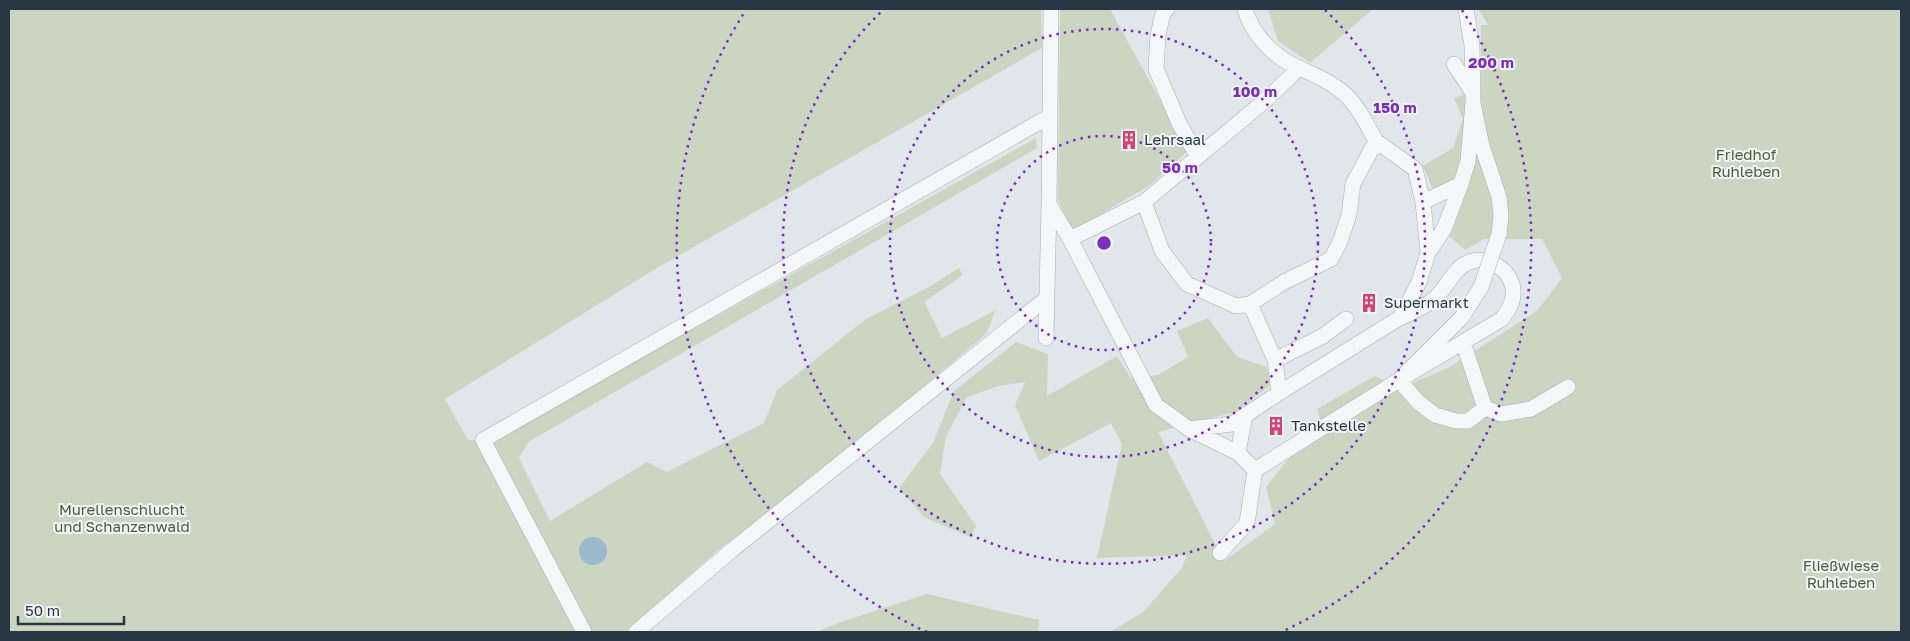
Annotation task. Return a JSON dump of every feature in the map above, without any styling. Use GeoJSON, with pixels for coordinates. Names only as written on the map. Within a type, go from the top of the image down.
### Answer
{"type":"FeatureCollection","features":[{"type":"Feature","properties":{"kind":"lane"},"geometry":{"type":"LineString","coordinates":[[1046,338],[1051,9]]}},
{"type":"Feature","properties":{"kind":"lane"},"geometry":{"type":"LineString","coordinates":[[1168,9],[1163,13],[1158,35],[1156,68],[1198,157]]}},
{"type":"Feature","properties":{"kind":"lane"},"geometry":{"type":"LineString","coordinates":[[1245,9],[1256,31],[1274,54],[1286,62],[1325,80],[1346,95],[1361,114],[1376,141],[1416,169],[1423,202],[1428,253]]}},
{"type":"Feature","properties":{"kind":"lane"},"geometry":{"type":"LineString","coordinates":[[1400,318],[1418,282],[1428,253],[1444,229],[1468,161],[1473,98],[1472,46],[1466,9]]}},
{"type":"Feature","properties":{"kind":"lane"},"geometry":{"type":"LineString","coordinates":[[1400,380],[1462,317],[1481,287],[1499,234],[1501,216],[1499,197],[1482,146],[1473,98],[1454,64]]}},
{"type":"Feature","properties":{"kind":"lane"},"geometry":{"type":"LineString","coordinates":[[1070,239],[1144,202],[1268,98],[1299,68]]}},
{"type":"Feature","properties":{"kind":"lane"},"geometry":{"type":"LineString","coordinates":[[584,632],[482,440],[1050,116]]}},
{"type":"Feature","properties":{"kind":"lane"},"geometry":{"type":"LineString","coordinates":[[1144,202],[1162,251],[1187,284],[1236,306],[1250,304],[1284,282],[1331,259],[1340,242],[1349,215],[1353,184],[1376,141]]}},
{"type":"Feature","properties":{"kind":"lane"},"geometry":{"type":"LineString","coordinates":[[1423,202],[1460,184]]}},
{"type":"Feature","properties":{"kind":"lane"},"geometry":{"type":"LineString","coordinates":[[1049,204],[1070,239],[1156,405],[1189,429],[1238,453],[1255,470]]}},
{"type":"Feature","properties":{"kind":"lane"},"geometry":{"type":"LineString","coordinates":[[1189,429],[1232,424],[1400,318],[1433,300],[1453,273],[1468,262],[1480,259],[1496,265],[1505,273],[1512,284],[1514,296],[1510,308],[1502,319],[1255,470],[1247,524],[1220,554]]}},
{"type":"Feature","properties":{"kind":"lane"},"geometry":{"type":"LineString","coordinates":[[636,632],[732,550],[1047,298]]}},
{"type":"Feature","properties":{"kind":"lane"},"geometry":{"type":"LineString","coordinates":[[1250,304],[1275,360],[1279,393]]}},
{"type":"Feature","properties":{"kind":"lane"},"geometry":{"type":"LineString","coordinates":[[1275,360],[1323,336],[1346,319]]}},
{"type":"Feature","properties":{"kind":"lane"},"geometry":{"type":"LineString","coordinates":[[1463,342],[1485,408],[1500,414],[1530,408],[1568,387]]}},
{"type":"Feature","properties":{"kind":"lane"},"geometry":{"type":"LineString","coordinates":[[1400,380],[1418,402],[1435,414],[1456,421],[1468,421],[1485,408]]}},
{"type":"Feature","properties":{"kind":"lane"},"geometry":{"type":"LineString","coordinates":[[1238,453],[1245,415]]}},
{"type":"Feature","properties":{"kind":"green space","name":"Murellenschlucht und Schanzenwald"},"geometry":{"type":"Polygon","coordinates":[[[9,9],[1041,9],[1042,48],[657,268],[445,399],[468,440],[497,439],[1036,138],[1037,148],[528,442],[519,458],[550,521],[647,462],[667,472],[764,423],[777,390],[866,319],[927,288],[959,268],[963,275],[924,302],[942,338],[996,310],[986,334],[833,463],[718,550],[626,632],[9,632],[9,9]]]}},
{"type":"Feature","properties":{"kind":"green space"},"geometry":{"type":"Polygon","coordinates":[[[1060,9],[1110,9],[1188,151],[1150,185],[1072,231],[1058,200],[1060,9]]]}},
{"type":"Feature","properties":{"kind":"green space"},"geometry":{"type":"Polygon","coordinates":[[[1268,9],[1373,9],[1310,63],[1278,41],[1268,9]]]}},
{"type":"Feature","properties":{"kind":"green space"},"geometry":{"type":"Polygon","coordinates":[[[1478,9],[1901,9],[1901,632],[1110,632],[1143,612],[1182,568],[1187,555],[1097,558],[1122,444],[1111,423],[1039,461],[1015,405],[1025,382],[999,386],[967,397],[946,436],[940,474],[976,526],[970,537],[924,517],[899,488],[933,443],[954,391],[1016,342],[1048,354],[1047,396],[1117,356],[1131,378],[1158,375],[1188,357],[1177,331],[1208,318],[1237,357],[1267,367],[1272,384],[1235,412],[1158,432],[1224,561],[1275,524],[1266,487],[1320,419],[1317,409],[1375,376],[1400,388],[1448,368],[1537,311],[1562,278],[1542,239],[1484,239],[1465,250],[1447,234],[1465,191],[1433,190],[1423,166],[1453,148],[1463,119],[1454,98],[1481,89],[1481,25],[1488,25],[1478,9]]]}},
{"type":"Feature","properties":{"kind":"green space"},"geometry":{"type":"Polygon","coordinates":[[[927,594],[1039,620],[1038,632],[816,632],[841,622],[927,594]]]}},
{"type":"Feature","properties":{"kind":"water"},"geometry":{"type":"Polygon","coordinates":[[[593,537],[603,541],[607,551],[603,561],[593,565],[583,561],[579,551],[583,541],[593,537]]]}},
{"type":"Feature","properties":{"kind":"place","name":"Lehrsaal"},"geometry":{"type":"Point","coordinates":[1129,140]}},
{"type":"Feature","properties":{"kind":"place","name":"Supermarkt"},"geometry":{"type":"Point","coordinates":[1369,303]}},
{"type":"Feature","properties":{"kind":"place","name":"Tankstelle"},"geometry":{"type":"Point","coordinates":[1276,426]}},
{"type":"Feature","properties":{"kind":"park label","name":"Friedhof Ruhleben"},"geometry":{"type":"Point","coordinates":[1746,164]}},
{"type":"Feature","properties":{"kind":"park label","name":"Fließwiese Ruhleben"},"geometry":{"type":"Point","coordinates":[1841,574]}}]}
